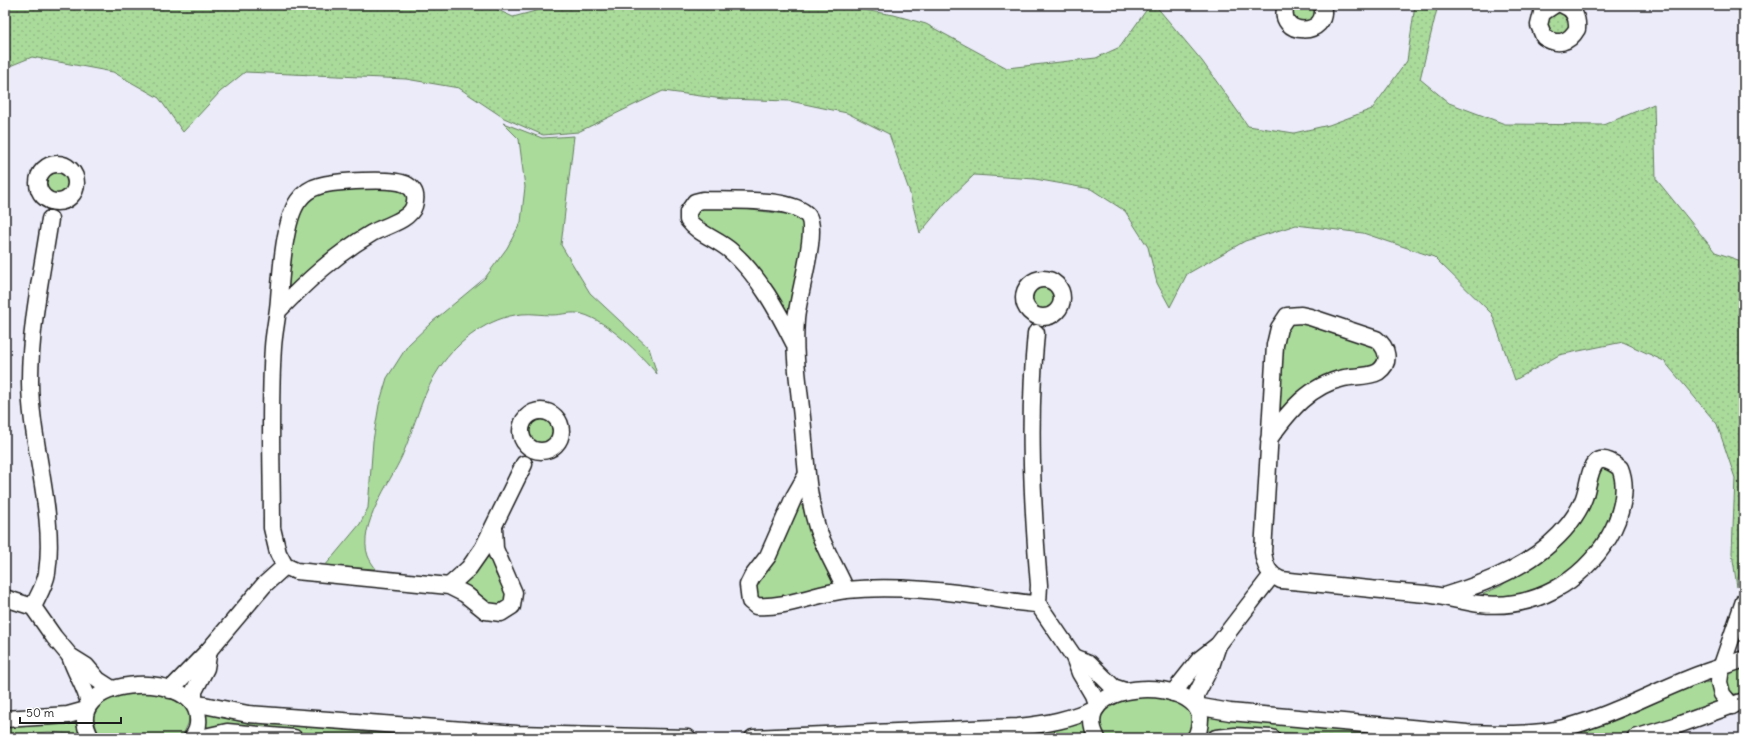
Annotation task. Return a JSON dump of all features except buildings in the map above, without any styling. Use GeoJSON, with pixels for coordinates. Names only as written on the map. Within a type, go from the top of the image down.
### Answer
{"type":"FeatureCollection","features":[{"type":"Feature","properties":{"kind":"street"},"geometry":{"type":"LineString","coordinates":[[1286,5],[1285,14],[1287,20],[1297,29],[1303,30],[1309,29],[1320,21],[1322,15],[1322,5]]}},
{"type":"Feature","properties":{"kind":"street"},"geometry":{"type":"LineString","coordinates":[[1553,5],[1542,13],[1539,25],[1544,37],[1556,43],[1569,40],[1576,29],[1577,23],[1569,7]]}},
{"type":"Feature","properties":{"kind":"street"},"geometry":{"type":"LineString","coordinates":[[33,607],[46,574],[48,553],[45,506],[30,409],[30,359],[34,322],[50,219],[44,197],[38,186],[40,173],[51,164],[64,165],[74,173],[76,186],[70,198],[58,207],[50,219]]}},
{"type":"Feature","properties":{"kind":"street"},"geometry":{"type":"LineString","coordinates":[[278,311],[322,268],[341,252],[410,213],[416,201],[416,194],[411,188],[405,184],[394,182],[338,182],[317,186],[303,195],[292,212],[282,262],[278,311],[273,345],[272,528],[278,553],[285,566],[296,571],[449,586],[465,594],[486,611],[501,613],[512,606],[514,593],[495,549],[494,528]]}},
{"type":"Feature","properties":{"kind":"street"},"geometry":{"type":"LineString","coordinates":[[44,197],[53,202],[64,201]]}},
{"type":"Feature","properties":{"kind":"street"},"geometry":{"type":"LineString","coordinates":[[794,343],[754,275],[740,258],[729,248],[699,231],[688,220],[688,212],[695,202],[703,200],[784,203],[803,211],[809,217],[812,225],[812,236],[796,308],[794,343],[803,429],[806,476],[818,527],[846,590]]}},
{"type":"Feature","properties":{"kind":"street"},"geometry":{"type":"LineString","coordinates":[[1036,334],[1029,312],[1025,307],[1024,294],[1030,282],[1043,278],[1055,283],[1062,294],[1059,307],[1040,326],[1036,334],[1033,365],[1032,466],[1039,585],[1038,604],[1074,657],[1080,674],[1093,695],[1096,707],[1092,723],[1097,738]]}},
{"type":"Feature","properties":{"kind":"street"},"geometry":{"type":"LineString","coordinates":[[1029,312],[1039,317],[1050,316]]}},
{"type":"Feature","properties":{"kind":"street"},"geometry":{"type":"LineString","coordinates":[[1269,439],[1293,407],[1315,389],[1343,378],[1377,372],[1383,366],[1387,358],[1386,350],[1383,344],[1376,339],[1310,316],[1287,316],[1279,328],[1275,345],[1269,439],[1263,552],[1265,566],[1272,576],[1281,580],[1444,596],[1478,604],[1502,606],[1521,604],[1558,590],[1589,564],[1612,531],[1623,498],[1624,482],[1620,468],[1608,461],[1601,461],[1594,465],[1590,471],[1585,498],[1578,512],[1559,536],[1542,551],[1515,568],[1494,578],[1444,596]]}},
{"type":"Feature","properties":{"kind":"street"},"geometry":{"type":"LineString","coordinates":[[449,586],[469,568],[494,528],[503,505],[524,464],[530,458],[549,449],[558,440],[560,426],[552,415],[540,411],[527,416],[521,428],[524,441],[524,464]]}},
{"type":"Feature","properties":{"kind":"street"},"geometry":{"type":"LineString","coordinates":[[524,441],[532,449],[542,451]]}},
{"type":"Feature","properties":{"kind":"street"},"geometry":{"type":"LineString","coordinates":[[806,476],[794,497],[768,556],[752,577],[748,585],[750,601],[756,606],[772,606],[846,590],[922,589],[966,594],[1012,603],[1038,604]]}},
{"type":"Feature","properties":{"kind":"street"},"geometry":{"type":"LineString","coordinates":[[170,690],[209,650],[264,585],[285,566]]}},
{"type":"Feature","properties":{"kind":"street"},"geometry":{"type":"LineString","coordinates":[[1173,693],[1200,659],[1218,645],[1272,576]]}},
{"type":"Feature","properties":{"kind":"street"},"geometry":{"type":"LineString","coordinates":[[5,598],[33,607],[54,637],[70,656],[88,695],[88,707],[85,721],[91,738]]}},
{"type":"Feature","properties":{"kind":"street"},"geometry":{"type":"LineString","coordinates":[[1738,703],[1722,694],[1719,682],[1721,668],[1744,600]]}},
{"type":"Feature","properties":{"kind":"street"},"geometry":{"type":"LineString","coordinates":[[1196,706],[1196,695],[1211,666],[1218,645]]}},
{"type":"Feature","properties":{"kind":"street"},"geometry":{"type":"LineString","coordinates":[[192,738],[198,724],[198,712],[194,703],[194,691],[206,668],[209,650]]}},
{"type":"Feature","properties":{"kind":"street"},"geometry":{"type":"LineString","coordinates":[[70,656],[86,666],[98,680],[112,689]]}},
{"type":"Feature","properties":{"kind":"street"},"geometry":{"type":"LineString","coordinates":[[1074,657],[1089,663],[1113,687],[1125,691]]}},
{"type":"Feature","properties":{"kind":"street"},"geometry":{"type":"LineString","coordinates":[[1196,706],[1230,712],[1467,733],[1533,733],[1564,728],[1625,707],[1699,675],[1744,659]]}},
{"type":"Feature","properties":{"kind":"street"},"geometry":{"type":"LineString","coordinates":[[5,719],[68,715],[88,707],[102,693],[112,689],[134,686],[152,686],[182,693],[194,703],[248,714],[352,723],[517,734],[688,738]]}},
{"type":"Feature","properties":{"kind":"street"},"geometry":{"type":"LineString","coordinates":[[753,738],[1018,727],[1048,724],[1080,716],[1096,707],[1108,697],[1125,691],[1156,690],[1184,696],[1196,706],[1200,714],[1200,726],[1195,738]]}},
{"type":"Feature","properties":{"kind":"street"},"geometry":{"type":"LineString","coordinates":[[1635,738],[1738,703]]}},
{"type":"Feature","properties":{"kind":"street"},"geometry":{"type":"LineString","coordinates":[[200,738],[227,732],[294,738]]}},
{"type":"Feature","properties":{"kind":"street"},"geometry":{"type":"LineString","coordinates":[[1216,738],[1235,736],[1272,738]]}},
{"type":"Feature","properties":{"kind":"green space"},"geometry":{"type":"Polygon","coordinates":[[[5,5],[487,5],[513,17],[558,5],[833,5],[894,15],[926,24],[1007,68],[1096,58],[1120,47],[1150,5],[1155,5],[1202,61],[1248,126],[1294,133],[1329,125],[1372,109],[1407,61],[1415,5],[1438,5],[1420,79],[1449,103],[1505,124],[1603,125],[1654,104],[1656,179],[1715,252],[1744,262],[1744,536],[1737,587],[1732,553],[1735,478],[1717,424],[1664,361],[1623,342],[1559,355],[1515,380],[1492,314],[1434,257],[1363,233],[1296,225],[1245,241],[1187,274],[1170,307],[1157,283],[1148,247],[1125,211],[1091,189],[1035,179],[974,175],[945,203],[920,233],[909,190],[889,134],[847,113],[790,101],[723,99],[663,91],[578,132],[543,135],[504,118],[459,88],[406,79],[245,72],[220,92],[183,132],[159,98],[113,72],[32,57],[5,68],[5,5]]]}},
{"type":"Feature","properties":{"kind":"green space"},"geometry":{"type":"Polygon","coordinates":[[[1291,5],[1317,5],[1313,22],[1294,22],[1291,5]]]}},
{"type":"Feature","properties":{"kind":"green space"},"geometry":{"type":"Polygon","coordinates":[[[1557,9],[1572,18],[1568,35],[1549,35],[1546,17],[1557,9]]]}},
{"type":"Feature","properties":{"kind":"green space"},"geometry":{"type":"Polygon","coordinates":[[[503,123],[542,138],[574,136],[561,245],[590,293],[649,348],[657,374],[633,348],[613,331],[592,318],[582,314],[522,314],[510,316],[486,325],[465,340],[447,357],[428,388],[407,445],[376,505],[371,518],[367,532],[366,544],[368,556],[376,569],[325,566],[360,524],[368,508],[373,441],[379,405],[387,378],[408,345],[432,322],[485,278],[507,248],[521,222],[525,187],[519,139],[503,123]]]}},
{"type":"Feature","properties":{"kind":"green space"},"geometry":{"type":"Polygon","coordinates":[[[57,167],[67,172],[72,182],[67,192],[57,197],[47,192],[42,182],[47,172],[57,167]]]}},
{"type":"Feature","properties":{"kind":"green space"},"geometry":{"type":"Polygon","coordinates":[[[344,187],[401,189],[410,201],[406,208],[292,291],[285,290],[297,212],[306,200],[321,193],[344,187]]]}},
{"type":"Feature","properties":{"kind":"green space"},"geometry":{"type":"Polygon","coordinates":[[[701,208],[735,208],[793,215],[802,222],[805,234],[788,311],[784,313],[704,229],[694,214],[701,208]]]}},
{"type":"Feature","properties":{"kind":"green space"},"geometry":{"type":"Polygon","coordinates":[[[1042,283],[1052,288],[1057,298],[1052,308],[1042,313],[1032,308],[1027,298],[1032,288],[1042,283]]]}},
{"type":"Feature","properties":{"kind":"green space"},"geometry":{"type":"Polygon","coordinates":[[[1300,321],[1377,348],[1380,355],[1376,364],[1280,415],[1276,413],[1279,344],[1290,323],[1300,321]]]}},
{"type":"Feature","properties":{"kind":"green space"},"geometry":{"type":"Polygon","coordinates":[[[541,416],[551,421],[556,431],[551,441],[541,446],[531,441],[526,431],[531,421],[541,416]]]}},
{"type":"Feature","properties":{"kind":"green space"},"geometry":{"type":"Polygon","coordinates":[[[1602,466],[1613,470],[1618,482],[1615,498],[1604,532],[1587,559],[1562,580],[1521,598],[1478,600],[1481,595],[1501,586],[1551,548],[1602,466]]]}},
{"type":"Feature","properties":{"kind":"green space"},"geometry":{"type":"Polygon","coordinates":[[[798,502],[802,506],[812,533],[833,580],[831,587],[782,598],[757,600],[755,581],[798,502]]]}},
{"type":"Feature","properties":{"kind":"green space"},"geometry":{"type":"Polygon","coordinates":[[[489,552],[496,575],[505,590],[507,601],[494,610],[461,588],[464,582],[489,552]]]}},
{"type":"Feature","properties":{"kind":"green space"},"geometry":{"type":"Polygon","coordinates":[[[1744,668],[1744,693],[1734,694],[1728,690],[1727,679],[1732,673],[1744,668]]]}},
{"type":"Feature","properties":{"kind":"green space"},"geometry":{"type":"Polygon","coordinates":[[[1711,682],[1716,704],[1647,727],[1604,738],[1560,738],[1619,719],[1676,692],[1699,684],[1711,682]]]}},
{"type":"Feature","properties":{"kind":"green space"},"geometry":{"type":"Polygon","coordinates":[[[149,692],[182,700],[190,713],[188,724],[182,737],[101,738],[99,736],[93,717],[98,708],[109,697],[123,693],[149,692]]]}},
{"type":"Feature","properties":{"kind":"green space"},"geometry":{"type":"Polygon","coordinates":[[[1168,695],[1193,711],[1193,726],[1185,738],[1102,738],[1099,712],[1120,698],[1168,695]]]}},
{"type":"Feature","properties":{"kind":"green space"},"geometry":{"type":"Polygon","coordinates":[[[203,710],[513,738],[377,738],[226,727],[203,728],[203,710]]]}},
{"type":"Feature","properties":{"kind":"green space"},"geometry":{"type":"Polygon","coordinates":[[[1208,713],[1243,721],[1415,738],[1346,738],[1246,729],[1205,731],[1209,719],[1208,713]]]}},
{"type":"Feature","properties":{"kind":"green space"},"geometry":{"type":"Polygon","coordinates":[[[79,719],[81,735],[49,732],[5,735],[5,724],[79,719]]]}},
{"type":"Feature","properties":{"kind":"green space"},"geometry":{"type":"Polygon","coordinates":[[[1087,719],[1085,728],[1088,736],[1084,738],[932,738],[1087,719]]]}}]}
